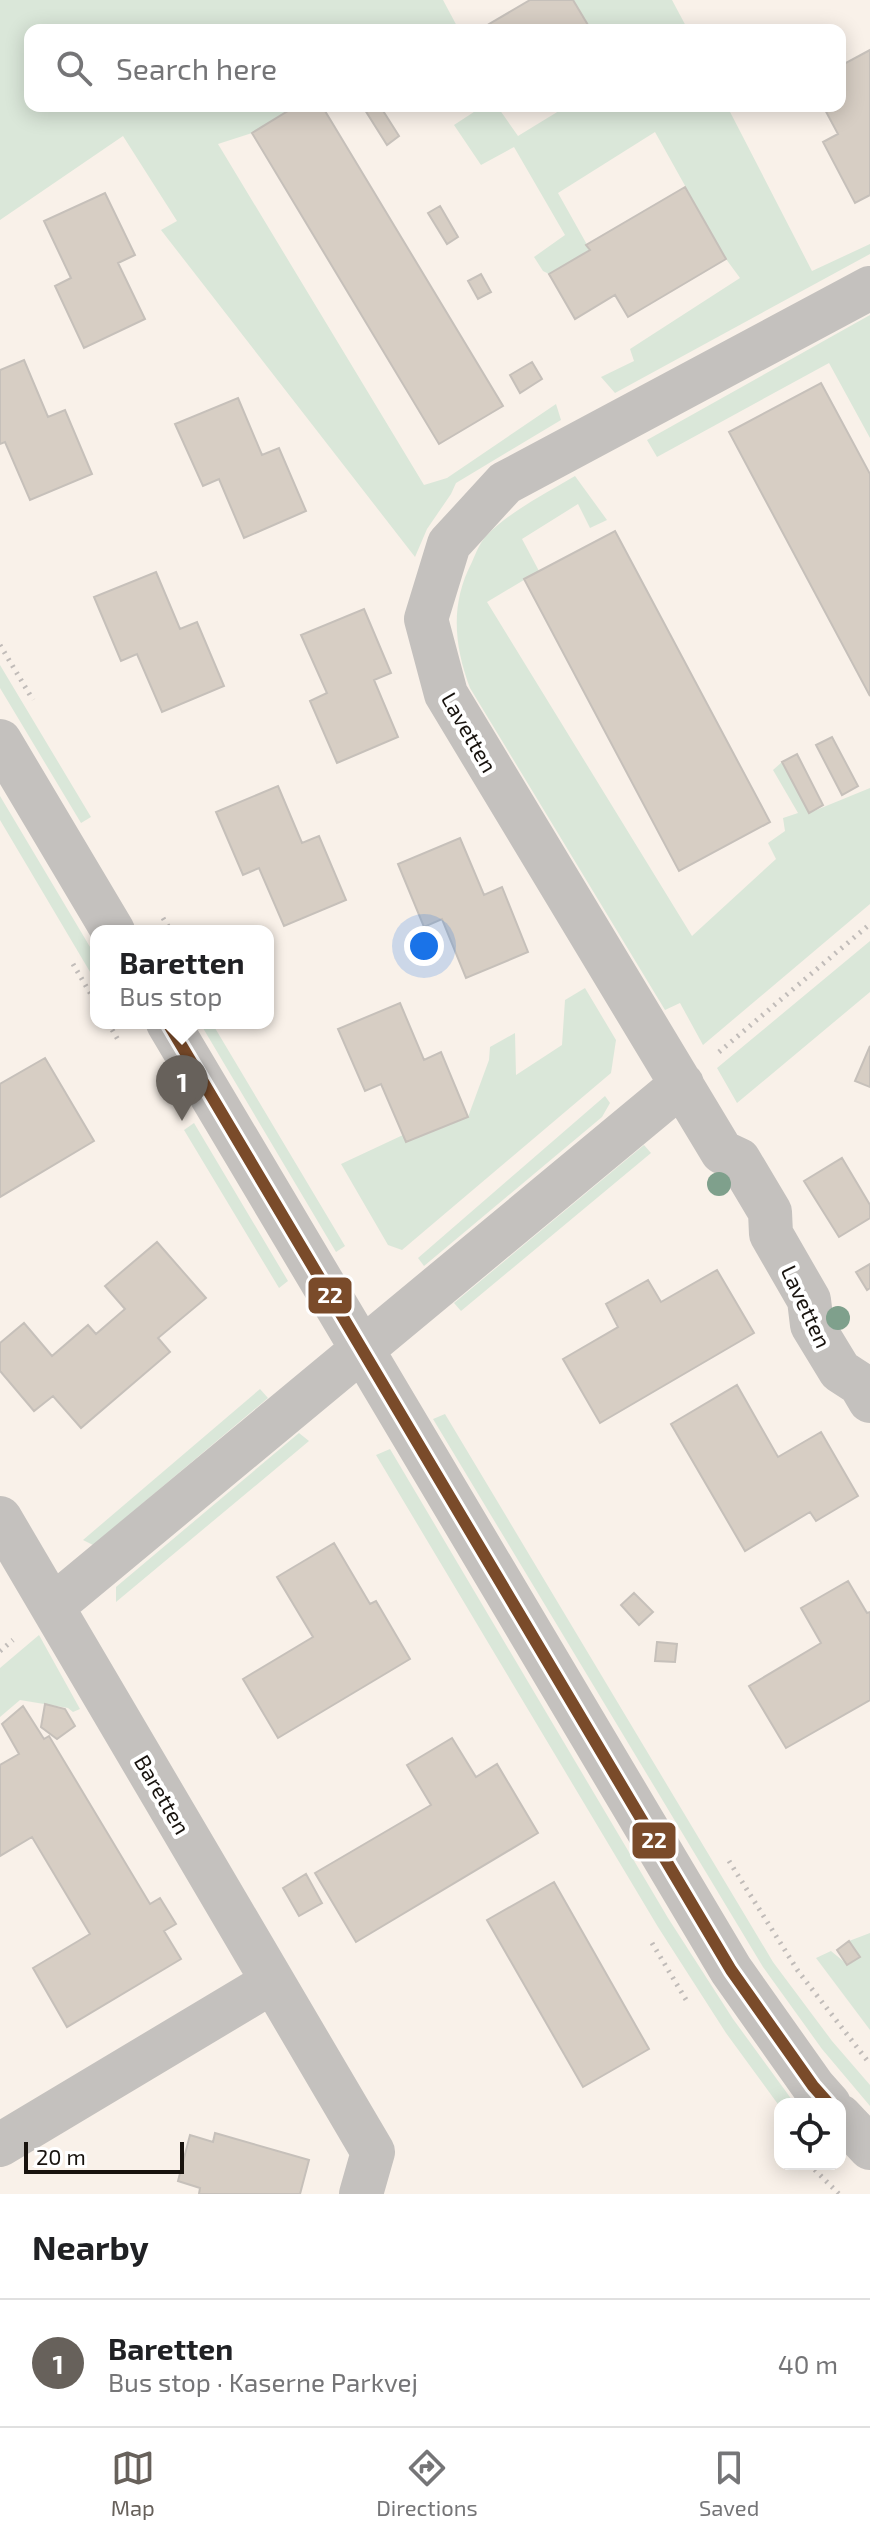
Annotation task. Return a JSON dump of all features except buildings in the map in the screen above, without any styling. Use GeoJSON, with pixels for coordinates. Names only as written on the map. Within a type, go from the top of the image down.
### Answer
{"type":"FeatureCollection","features":[{"type":"Feature","properties":{"kind":"street","name":"Lavetten"},"geometry":{"type":"LineString","coordinates":[[870,288],[505,483],[449,544],[426,619],[446,694],[722,1152],[739,1160],[770,1212],[771,1234],[809,1300],[812,1325],[840,1371],[860,1384],[870,1401]]}},
{"type":"Feature","properties":{"kind":"street"},"geometry":{"type":"LineString","coordinates":[[0,741],[109,925]]}},
{"type":"Feature","properties":{"kind":"street"},"geometry":{"type":"LineString","coordinates":[[172,1029],[731,1970],[824,2098]]}},
{"type":"Feature","properties":{"kind":"street"},"geometry":{"type":"LineString","coordinates":[[53,1606],[682,1084]]}},
{"type":"Feature","properties":{"kind":"street","name":"Baretten"},"geometry":{"type":"LineString","coordinates":[[0,1518],[373,2152],[361,2194]]}},
{"type":"Feature","properties":{"kind":"street"},"geometry":{"type":"LineString","coordinates":[[0,2145],[272,1982]]}},
{"type":"Feature","properties":{"kind":"street"},"geometry":{"type":"LineString","coordinates":[[846,2122],[870,2148]]}},
{"type":"Feature","properties":{"kind":"path"},"geometry":{"type":"LineString","coordinates":[[682,1084],[870,924]]}},
{"type":"Feature","properties":{"kind":"path"},"geometry":{"type":"LineString","coordinates":[[815,2170],[839,2194]]}},
{"type":"Feature","properties":{"kind":"green space"},"geometry":{"type":"Polygon","coordinates":[[[0,0],[443,0],[456,24],[24,24],[24,112],[285,112],[252,133],[218,144],[424,485],[447,478],[556,404],[561,420],[456,483],[427,529],[415,557],[161,230],[177,221],[123,136],[0,220],[0,0]]]}},
{"type":"Feature","properties":{"kind":"green space"},"geometry":{"type":"Polygon","coordinates":[[[573,0],[672,0],[685,24],[587,24],[573,0]]]}},
{"type":"Feature","properties":{"kind":"green space"},"geometry":{"type":"Polygon","coordinates":[[[474,112],[501,112],[518,136],[557,112],[730,112],[812,271],[870,244],[870,254],[615,393],[601,377],[634,361],[630,349],[740,278],[726,259],[655,132],[558,193],[590,250],[549,274],[543,271],[534,257],[565,235],[514,147],[481,165],[454,125],[474,112]]]}},
{"type":"Feature","properties":{"kind":"green space"},"geometry":{"type":"Polygon","coordinates":[[[870,315],[870,438],[829,363],[657,457],[647,440],[870,315]]]}},
{"type":"Feature","properties":{"kind":"green space"},"geometry":{"type":"Polygon","coordinates":[[[575,476],[607,520],[590,528],[578,504],[522,539],[539,571],[487,602],[692,936],[776,859],[768,843],[785,831],[783,818],[798,813],[773,770],[782,762],[809,813],[870,788],[870,904],[703,1045],[680,1003],[665,1010],[470,688],[460,656],[457,609],[460,593],[482,541],[518,510],[575,476]]]}},
{"type":"Feature","properties":{"kind":"green space"},"geometry":{"type":"Polygon","coordinates":[[[0,665],[91,817],[81,823],[0,688],[0,665]]]}},
{"type":"Feature","properties":{"kind":"green space"},"geometry":{"type":"Polygon","coordinates":[[[0,796],[90,947],[90,972],[0,820],[0,796]]]}},
{"type":"Feature","properties":{"kind":"green space"},"geometry":{"type":"Polygon","coordinates":[[[870,941],[870,992],[737,1103],[717,1068],[870,941]]]}},
{"type":"Feature","properties":{"kind":"green space"},"geometry":{"type":"Polygon","coordinates":[[[585,988],[616,1040],[611,1073],[402,1250],[388,1245],[341,1164],[403,1135],[406,1142],[468,1117],[489,1060],[490,1047],[515,1033],[516,1075],[562,1045],[565,1000],[585,988]]]}},
{"type":"Feature","properties":{"kind":"green space"},"geometry":{"type":"Polygon","coordinates":[[[204,1029],[216,1029],[345,1246],[336,1252],[204,1029]]]}},
{"type":"Feature","properties":{"kind":"green space"},"geometry":{"type":"Polygon","coordinates":[[[605,1096],[610,1103],[602,1117],[424,1266],[418,1258],[605,1096]]]}},
{"type":"Feature","properties":{"kind":"green space"},"geometry":{"type":"Polygon","coordinates":[[[194,1123],[288,1281],[279,1288],[184,1130],[194,1123]]]}},
{"type":"Feature","properties":{"kind":"green space"},"geometry":{"type":"Polygon","coordinates":[[[644,1145],[651,1153],[461,1311],[454,1303],[644,1145]]]}},
{"type":"Feature","properties":{"kind":"green space"},"geometry":{"type":"Polygon","coordinates":[[[260,1389],[268,1398],[93,1545],[83,1540],[260,1389]]]}},
{"type":"Feature","properties":{"kind":"green space"},"geometry":{"type":"Polygon","coordinates":[[[445,1414],[773,1962],[832,2041],[870,2085],[870,2106],[822,2049],[763,1967],[433,1419],[445,1414]]]}},
{"type":"Feature","properties":{"kind":"green space"},"geometry":{"type":"Polygon","coordinates":[[[299,1433],[309,1441],[116,1602],[116,1587],[299,1433]]]}},
{"type":"Feature","properties":{"kind":"green space"},"geometry":{"type":"Polygon","coordinates":[[[390,1449],[668,1918],[733,2019],[791,2098],[774,2099],[726,2033],[658,1927],[376,1455],[390,1449]]]}},
{"type":"Feature","properties":{"kind":"green space"},"geometry":{"type":"Polygon","coordinates":[[[39,1635],[80,1709],[73,1712],[68,1708],[20,1700],[0,1717],[0,1668],[39,1635]]]}},
{"type":"Feature","properties":{"kind":"green space"},"geometry":{"type":"Polygon","coordinates":[[[870,1933],[870,2030],[816,1958],[831,1951],[848,1965],[860,1957],[849,1941],[870,1933]]]}},
{"type":"Feature","properties":{"kind":"transit line","name":"22"},"geometry":{"type":"LineString","coordinates":[[172,1029],[731,1970],[824,2098]]}},
{"type":"Feature","properties":{"kind":"place","name":"Baretten"},"geometry":{"type":"Point","coordinates":[182,1121]}}]}
